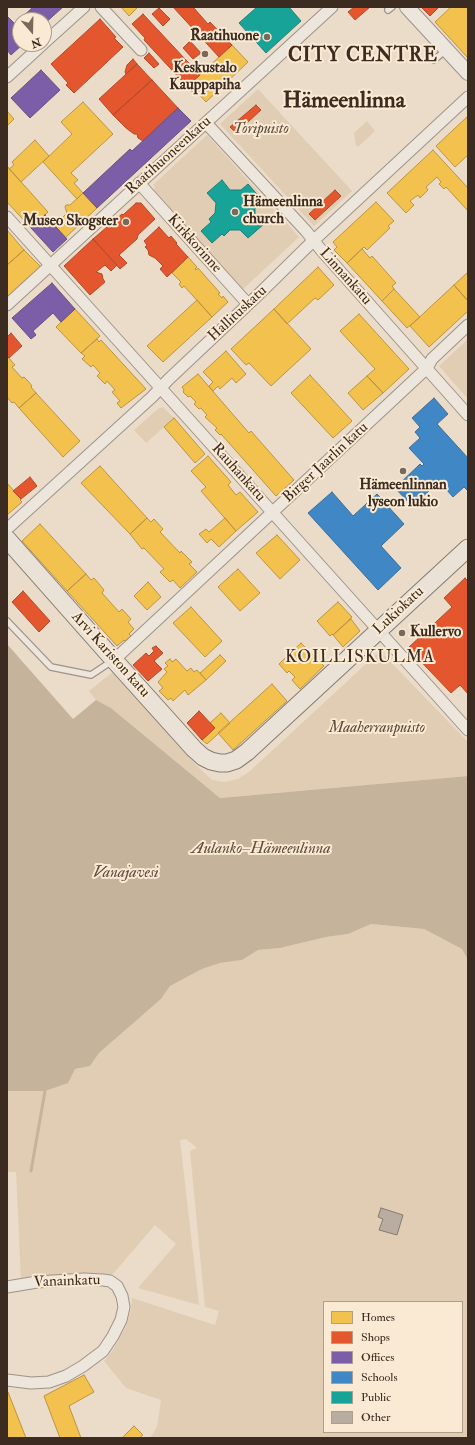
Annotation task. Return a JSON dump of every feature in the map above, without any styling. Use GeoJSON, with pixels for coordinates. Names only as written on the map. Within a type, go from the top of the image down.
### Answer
{"type":"FeatureCollection","features":[{"type":"Feature","properties":{"kind":"main road","name":"Arvi Kariston katu"},"geometry":{"type":"LineString","coordinates":[[7,539],[194,749],[202,757],[220,763]]}},
{"type":"Feature","properties":{"kind":"main road","name":"Lukiokatu"},"geometry":{"type":"LineString","coordinates":[[220,763],[227,763],[236,760],[248,752],[468,548]]}},
{"type":"Feature","properties":{"kind":"street"},"geometry":{"type":"LineString","coordinates":[[52,37],[84,7]]}},
{"type":"Feature","properties":{"kind":"street"},"geometry":{"type":"LineString","coordinates":[[101,7],[141,50]]}},
{"type":"Feature","properties":{"kind":"street","name":"Raatihuoneenkatu"},"geometry":{"type":"LineString","coordinates":[[7,305],[332,7]]}},
{"type":"Feature","properties":{"kind":"street"},"geometry":{"type":"LineString","coordinates":[[407,7],[468,73]]}},
{"type":"Feature","properties":{"kind":"street"},"geometry":{"type":"LineString","coordinates":[[7,77],[35,52]]}},
{"type":"Feature","properties":{"kind":"street","name":"Hallituskatu"},"geometry":{"type":"LineString","coordinates":[[7,529],[152,397],[313,240],[468,97]]}},
{"type":"Feature","properties":{"kind":"street","name":"Linnankatu"},"geometry":{"type":"LineString","coordinates":[[206,123],[306,231],[468,415]]}},
{"type":"Feature","properties":{"kind":"street","name":"Kirkkorinne"},"geometry":{"type":"LineString","coordinates":[[139,183],[248,304]]}},
{"type":"Feature","properties":{"kind":"street","name":"Rauhankatu"},"geometry":{"type":"LineString","coordinates":[[7,218],[161,387],[468,730]]}},
{"type":"Feature","properties":{"kind":"street","name":"Birger Jaarlin katu"},"geometry":{"type":"LineString","coordinates":[[114,660],[273,513],[426,368],[432,360],[468,326]]}},
{"type":"Feature","properties":{"kind":"street","name":"Vanainkatu"},"geometry":{"type":"LineString","coordinates":[[7,1287],[37,1282],[84,1279],[110,1281],[117,1286],[122,1296],[124,1307],[121,1320],[103,1351],[83,1366],[66,1376],[50,1382],[31,1383],[7,1380]]}},
{"type":"Feature","properties":{"kind":"lane"},"geometry":{"type":"LineString","coordinates":[[434,60],[446,50]]}},
{"type":"Feature","properties":{"kind":"lane","name":"Birger Jaarlin katu"},"geometry":{"type":"LineString","coordinates":[[7,621],[51,667],[91,675],[114,660]]}},
{"type":"Feature","properties":{"kind":"green space","name":"Toripuisto"},"geometry":{"type":"Polygon","coordinates":[[[258,89],[352,191],[314,226],[220,124],[258,89]]]}},
{"type":"Feature","properties":{"kind":"green space"},"geometry":{"type":"Polygon","coordinates":[[[367,121],[375,131],[358,147],[356,145],[354,133],[367,121]]]}},
{"type":"Feature","properties":{"kind":"green space"},"geometry":{"type":"Polygon","coordinates":[[[207,135],[299,237],[241,291],[153,192],[155,187],[153,185],[207,135]]]}},
{"type":"Feature","properties":{"kind":"green space"},"geometry":{"type":"Polygon","coordinates":[[[468,339],[468,399],[439,366],[468,339]]]}},
{"type":"Feature","properties":{"kind":"green space"},"geometry":{"type":"Polygon","coordinates":[[[163,407],[174,418],[146,443],[134,430],[158,409],[163,407]]]}},
{"type":"Feature","properties":{"kind":"green space","name":"Maaherranpuisto"},"geometry":{"type":"Polygon","coordinates":[[[380,651],[468,742],[468,776],[220,798],[111,708],[96,700],[89,691],[114,671],[191,760],[212,780],[225,782],[238,779],[249,772],[380,651]]]}},
{"type":"Feature","properties":{"kind":"green space"},"geometry":{"type":"Polygon","coordinates":[[[371,924],[424,929],[462,949],[468,960],[468,1438],[150,1438],[157,1427],[161,1400],[126,1388],[104,1361],[112,1351],[125,1329],[131,1310],[132,1298],[215,1325],[219,1311],[205,1307],[190,1151],[197,1148],[186,1139],[180,1140],[199,1305],[138,1288],[176,1244],[155,1225],[112,1275],[98,1273],[21,1278],[16,1172],[7,1172],[7,1091],[45,1091],[75,1069],[90,1066],[99,1053],[161,999],[170,986],[202,969],[220,963],[242,960],[258,950],[280,948],[326,937],[348,934],[371,924]]]}},
{"type":"Feature","properties":{"kind":"water","name":"Vanajavesi"},"geometry":{"type":"Polygon","coordinates":[[[7,644],[73,719],[96,700],[111,708],[220,798],[468,776],[468,960],[462,949],[424,929],[371,924],[348,934],[326,937],[280,948],[258,950],[242,960],[220,963],[202,969],[170,986],[161,999],[99,1053],[90,1066],[75,1069],[68,1083],[45,1091],[7,1091],[7,644]]]}},
{"type":"Feature","properties":{"kind":"building: Homes"},"geometry":{"type":"Polygon","coordinates":[[[121,7],[138,7],[129,16],[121,7]]]}},
{"type":"Feature","properties":{"kind":"building: Homes"},"geometry":{"type":"Polygon","coordinates":[[[451,7],[468,7],[467,57],[435,22],[451,7]]]}},
{"type":"Feature","properties":{"kind":"building: Homes"},"geometry":{"type":"Polygon","coordinates":[[[232,45],[248,62],[206,102],[190,84],[232,45]]]}},
{"type":"Feature","properties":{"kind":"building: Homes"},"geometry":{"type":"Polygon","coordinates":[[[83,102],[113,134],[71,173],[78,180],[74,183],[83,193],[77,199],[43,162],[72,134],[61,122],[83,102]]]}},
{"type":"Feature","properties":{"kind":"building: Homes"},"geometry":{"type":"Polygon","coordinates":[[[7,111],[14,119],[7,126],[7,111]]]}},
{"type":"Feature","properties":{"kind":"building: Homes"},"geometry":{"type":"Polygon","coordinates":[[[468,116],[468,155],[455,167],[436,146],[468,116]]]}},
{"type":"Feature","properties":{"kind":"building: Homes"},"geometry":{"type":"Polygon","coordinates":[[[35,140],[49,156],[21,182],[9,169],[14,165],[12,162],[35,140]]]}},
{"type":"Feature","properties":{"kind":"building: Homes"},"geometry":{"type":"Polygon","coordinates":[[[433,150],[468,188],[468,211],[446,187],[444,189],[439,184],[441,182],[437,177],[426,187],[428,190],[420,198],[418,195],[410,201],[414,205],[406,213],[387,193],[433,150]]]}},
{"type":"Feature","properties":{"kind":"building: Homes"},"geometry":{"type":"Polygon","coordinates":[[[7,166],[48,212],[31,228],[7,202],[7,166]]]}},
{"type":"Feature","properties":{"kind":"building: Homes"},"geometry":{"type":"Polygon","coordinates":[[[83,193],[97,208],[65,238],[52,223],[55,221],[57,223],[67,213],[65,207],[66,205],[70,205],[83,193]]]}},
{"type":"Feature","properties":{"kind":"building: Homes"},"geometry":{"type":"Polygon","coordinates":[[[376,202],[394,221],[388,226],[390,228],[367,250],[364,247],[347,263],[334,250],[337,247],[333,242],[376,202]]]}},
{"type":"Feature","properties":{"kind":"building: Homes"},"geometry":{"type":"Polygon","coordinates":[[[7,230],[24,250],[7,265],[7,230]]]}},
{"type":"Feature","properties":{"kind":"building: Homes"},"geometry":{"type":"Polygon","coordinates":[[[362,249],[370,258],[372,256],[396,283],[392,286],[394,289],[382,301],[347,263],[362,249]]]}},
{"type":"Feature","properties":{"kind":"building: Homes"},"geometry":{"type":"Polygon","coordinates":[[[24,250],[41,267],[7,299],[7,265],[24,250]]]}},
{"type":"Feature","properties":{"kind":"building: Homes"},"geometry":{"type":"Polygon","coordinates":[[[188,257],[197,267],[195,269],[196,270],[198,268],[220,293],[218,294],[222,298],[223,296],[228,302],[212,317],[184,286],[182,288],[179,284],[181,282],[172,273],[188,257]]]}},
{"type":"Feature","properties":{"kind":"building: Homes"},"geometry":{"type":"Polygon","coordinates":[[[318,267],[334,285],[318,300],[315,298],[287,324],[274,309],[318,267]]]}},
{"type":"Feature","properties":{"kind":"building: Homes"},"geometry":{"type":"Polygon","coordinates":[[[468,272],[468,301],[454,285],[468,272]]]}},
{"type":"Feature","properties":{"kind":"building: Homes"},"geometry":{"type":"Polygon","coordinates":[[[454,285],[468,301],[468,311],[429,347],[410,326],[454,285]]]}},
{"type":"Feature","properties":{"kind":"building: Homes"},"geometry":{"type":"Polygon","coordinates":[[[394,289],[420,317],[407,328],[382,301],[394,289]]]}},
{"type":"Feature","properties":{"kind":"building: Homes"},"geometry":{"type":"Polygon","coordinates":[[[197,300],[212,317],[163,362],[147,346],[197,300]]]}},
{"type":"Feature","properties":{"kind":"building: Homes"},"geometry":{"type":"Polygon","coordinates":[[[75,309],[100,336],[81,353],[56,327],[75,309]]]}},
{"type":"Feature","properties":{"kind":"building: Homes"},"geometry":{"type":"Polygon","coordinates":[[[274,309],[311,349],[271,386],[249,363],[246,365],[231,349],[274,309]]]}},
{"type":"Feature","properties":{"kind":"building: Homes"},"geometry":{"type":"Polygon","coordinates":[[[359,314],[409,369],[383,393],[367,376],[375,369],[340,331],[359,314]]]}},
{"type":"Feature","properties":{"kind":"building: Homes"},"geometry":{"type":"Polygon","coordinates":[[[97,339],[99,342],[101,340],[146,389],[121,408],[117,403],[120,401],[112,392],[115,390],[107,381],[105,384],[97,376],[100,373],[93,365],[91,367],[82,359],[85,356],[81,353],[97,339]]]}},
{"type":"Feature","properties":{"kind":"building: Homes"},"geometry":{"type":"Polygon","coordinates":[[[226,351],[246,374],[236,383],[232,378],[220,389],[218,386],[213,391],[209,386],[213,382],[203,372],[226,351]]]}},
{"type":"Feature","properties":{"kind":"building: Homes"},"geometry":{"type":"Polygon","coordinates":[[[7,356],[15,365],[12,367],[22,378],[24,377],[28,381],[36,393],[19,408],[7,397],[7,356]]]}},
{"type":"Feature","properties":{"kind":"building: Homes"},"geometry":{"type":"Polygon","coordinates":[[[198,374],[249,433],[251,431],[294,480],[276,496],[221,434],[220,435],[215,430],[217,428],[205,417],[207,415],[201,408],[199,409],[194,404],[196,402],[183,392],[184,390],[182,387],[198,374]]]}},
{"type":"Feature","properties":{"kind":"building: Homes"},"geometry":{"type":"Polygon","coordinates":[[[310,375],[352,421],[333,438],[291,393],[310,375]]]}},
{"type":"Feature","properties":{"kind":"building: Homes"},"geometry":{"type":"Polygon","coordinates":[[[367,376],[383,393],[363,410],[348,393],[367,376]]]}},
{"type":"Feature","properties":{"kind":"building: Homes"},"geometry":{"type":"Polygon","coordinates":[[[36,393],[80,441],[63,457],[19,408],[36,393]]]}},
{"type":"Feature","properties":{"kind":"building: Homes"},"geometry":{"type":"Polygon","coordinates":[[[174,418],[205,454],[195,463],[164,427],[174,418]]]}},
{"type":"Feature","properties":{"kind":"building: Homes"},"geometry":{"type":"Polygon","coordinates":[[[208,456],[231,482],[228,485],[236,495],[240,492],[258,512],[236,531],[201,491],[206,487],[191,471],[208,456]]]}},
{"type":"Feature","properties":{"kind":"building: Homes"},"geometry":{"type":"Polygon","coordinates":[[[100,466],[147,518],[130,534],[81,483],[100,466]]]}},
{"type":"Feature","properties":{"kind":"building: Homes"},"geometry":{"type":"Polygon","coordinates":[[[7,483],[22,502],[7,515],[7,483]]]}},
{"type":"Feature","properties":{"kind":"building: Homes"},"geometry":{"type":"Polygon","coordinates":[[[147,518],[151,522],[154,519],[163,529],[160,532],[180,553],[181,551],[192,562],[189,564],[197,572],[180,588],[173,580],[170,582],[160,572],[164,569],[144,548],[142,549],[130,534],[147,518]]]}},
{"type":"Feature","properties":{"kind":"building: Homes"},"geometry":{"type":"Polygon","coordinates":[[[225,518],[236,531],[219,547],[211,539],[207,543],[199,534],[206,529],[209,532],[225,518]]]}},
{"type":"Feature","properties":{"kind":"building: Homes"},"geometry":{"type":"Polygon","coordinates":[[[40,524],[86,574],[67,591],[22,541],[40,524]]]}},
{"type":"Feature","properties":{"kind":"building: Homes"},"geometry":{"type":"Polygon","coordinates":[[[277,535],[300,560],[280,579],[256,553],[277,535]]]}},
{"type":"Feature","properties":{"kind":"building: Homes"},"geometry":{"type":"Polygon","coordinates":[[[238,569],[260,593],[240,611],[218,587],[238,569]]]}},
{"type":"Feature","properties":{"kind":"building: Homes"},"geometry":{"type":"Polygon","coordinates":[[[86,574],[91,580],[94,578],[104,590],[102,593],[119,612],[122,609],[131,619],[128,622],[134,629],[129,634],[131,636],[117,646],[67,591],[86,574]]]}},
{"type":"Feature","properties":{"kind":"building: Homes"},"geometry":{"type":"Polygon","coordinates":[[[148,582],[161,597],[147,610],[134,596],[148,582]]]}},
{"type":"Feature","properties":{"kind":"building: Homes"},"geometry":{"type":"Polygon","coordinates":[[[338,602],[352,617],[333,635],[332,634],[330,636],[317,621],[338,602]]]}},
{"type":"Feature","properties":{"kind":"building: Homes"},"geometry":{"type":"Polygon","coordinates":[[[191,607],[222,641],[205,657],[173,623],[191,607]]]}},
{"type":"Feature","properties":{"kind":"building: Homes"},"geometry":{"type":"Polygon","coordinates":[[[351,619],[360,631],[343,647],[333,635],[351,619]]]}},
{"type":"Feature","properties":{"kind":"building: Homes"},"geometry":{"type":"Polygon","coordinates":[[[301,643],[324,666],[300,689],[292,680],[295,677],[289,671],[287,673],[279,664],[301,643]]]}},
{"type":"Feature","properties":{"kind":"building: Homes"},"geometry":{"type":"Polygon","coordinates":[[[220,655],[226,661],[206,680],[200,673],[220,655]]]}},
{"type":"Feature","properties":{"kind":"building: Homes"},"geometry":{"type":"Polygon","coordinates":[[[170,659],[172,662],[176,659],[187,671],[191,668],[194,672],[197,670],[206,680],[188,695],[185,690],[173,701],[171,698],[168,700],[159,691],[163,688],[158,682],[167,672],[164,669],[168,666],[165,663],[170,659]]]}},
{"type":"Feature","properties":{"kind":"building: Homes"},"geometry":{"type":"Polygon","coordinates":[[[272,684],[287,701],[233,750],[218,733],[272,684]]]}},
{"type":"Feature","properties":{"kind":"building: Homes"},"geometry":{"type":"Polygon","coordinates":[[[221,713],[230,723],[207,744],[202,740],[215,728],[210,723],[221,713]]]}},
{"type":"Feature","properties":{"kind":"building: Homes"},"geometry":{"type":"Polygon","coordinates":[[[84,1375],[94,1392],[69,1406],[81,1438],[60,1438],[44,1396],[84,1375]]]}},
{"type":"Feature","properties":{"kind":"building: Homes"},"geometry":{"type":"Polygon","coordinates":[[[8,1392],[26,1438],[7,1438],[8,1392]]]}},
{"type":"Feature","properties":{"kind":"building: Homes"},"geometry":{"type":"Polygon","coordinates":[[[134,1426],[143,1435],[139,1438],[123,1438],[123,1437],[134,1426]]]}},
{"type":"Feature","properties":{"kind":"building: Shops"},"geometry":{"type":"Polygon","coordinates":[[[173,7],[193,7],[208,24],[210,22],[232,45],[219,57],[173,7]]]}},
{"type":"Feature","properties":{"kind":"building: Shops"},"geometry":{"type":"Polygon","coordinates":[[[354,7],[370,7],[355,20],[348,12],[354,7]]]}},
{"type":"Feature","properties":{"kind":"building: Shops"},"geometry":{"type":"Polygon","coordinates":[[[421,7],[439,7],[430,16],[421,7]]]}},
{"type":"Feature","properties":{"kind":"building: Shops"},"geometry":{"type":"Polygon","coordinates":[[[159,8],[170,19],[163,26],[152,14],[159,8]]]}},
{"type":"Feature","properties":{"kind":"building: Shops"},"geometry":{"type":"Polygon","coordinates":[[[143,14],[200,75],[190,84],[197,91],[194,94],[144,40],[145,38],[132,24],[143,14]]]}},
{"type":"Feature","properties":{"kind":"building: Shops"},"geometry":{"type":"Polygon","coordinates":[[[100,19],[116,37],[114,38],[123,47],[74,93],[66,85],[68,83],[51,64],[100,19]]]}},
{"type":"Feature","properties":{"kind":"building: Shops"},"geometry":{"type":"Polygon","coordinates":[[[190,41],[201,53],[193,59],[183,48],[190,41]]]}},
{"type":"Feature","properties":{"kind":"building: Shops"},"geometry":{"type":"Polygon","coordinates":[[[149,53],[159,64],[154,68],[144,58],[149,53]]]}},
{"type":"Feature","properties":{"kind":"building: Shops"},"geometry":{"type":"Polygon","coordinates":[[[133,59],[137,64],[126,74],[125,72],[127,65],[133,59]]]}},
{"type":"Feature","properties":{"kind":"building: Shops"},"geometry":{"type":"Polygon","coordinates":[[[137,64],[152,80],[113,115],[99,99],[137,64]]]}},
{"type":"Feature","properties":{"kind":"building: Shops"},"geometry":{"type":"Polygon","coordinates":[[[152,80],[178,108],[143,141],[138,138],[137,134],[134,134],[126,128],[113,115],[152,80]]]}},
{"type":"Feature","properties":{"kind":"building: Shops"},"geometry":{"type":"Polygon","coordinates":[[[256,105],[261,110],[236,133],[230,127],[256,105]]]}},
{"type":"Feature","properties":{"kind":"building: Shops"},"geometry":{"type":"Polygon","coordinates":[[[335,190],[341,196],[315,220],[309,214],[335,190]]]}},
{"type":"Feature","properties":{"kind":"building: Shops"},"geometry":{"type":"Polygon","coordinates":[[[136,203],[141,203],[155,219],[138,235],[137,239],[119,255],[127,263],[120,269],[93,239],[136,203]]]}},
{"type":"Feature","properties":{"kind":"building: Shops"},"geometry":{"type":"Polygon","coordinates":[[[159,227],[169,238],[171,236],[188,257],[167,277],[160,269],[163,266],[155,258],[149,255],[148,250],[145,247],[147,245],[144,241],[159,227]]]}},
{"type":"Feature","properties":{"kind":"building: Shops"},"geometry":{"type":"Polygon","coordinates":[[[93,239],[117,265],[111,271],[105,265],[96,272],[102,274],[105,282],[90,295],[64,266],[93,239]]]}},
{"type":"Feature","properties":{"kind":"building: Shops"},"geometry":{"type":"Polygon","coordinates":[[[11,333],[22,346],[9,358],[7,356],[7,337],[11,333]]]}},
{"type":"Feature","properties":{"kind":"building: Shops"},"geometry":{"type":"Polygon","coordinates":[[[30,477],[37,486],[21,499],[13,491],[30,477]]]}},
{"type":"Feature","properties":{"kind":"building: Shops"},"geometry":{"type":"Polygon","coordinates":[[[465,578],[468,581],[468,694],[460,685],[451,693],[408,648],[452,607],[444,598],[465,578]]]}},
{"type":"Feature","properties":{"kind":"building: Shops"},"geometry":{"type":"Polygon","coordinates":[[[23,591],[50,621],[39,632],[12,602],[23,591]]]}},
{"type":"Feature","properties":{"kind":"building: Shops"},"geometry":{"type":"Polygon","coordinates":[[[156,646],[163,653],[154,661],[162,669],[148,681],[133,665],[146,653],[149,656],[154,651],[152,648],[156,646]]]}},
{"type":"Feature","properties":{"kind":"building: Shops"},"geometry":{"type":"Polygon","coordinates":[[[199,711],[215,728],[202,740],[187,723],[199,711]]]}},
{"type":"Feature","properties":{"kind":"building: Offices"},"geometry":{"type":"Polygon","coordinates":[[[33,7],[63,7],[52,17],[52,12],[28,12],[33,7]]]}},
{"type":"Feature","properties":{"kind":"building: Offices"},"geometry":{"type":"Polygon","coordinates":[[[7,16],[12,21],[12,52],[14,52],[11,55],[7,50],[7,16]]]}},
{"type":"Feature","properties":{"kind":"building: Offices"},"geometry":{"type":"Polygon","coordinates":[[[41,70],[60,90],[30,118],[11,98],[41,70]]]}},
{"type":"Feature","properties":{"kind":"building: Offices"},"geometry":{"type":"Polygon","coordinates":[[[178,108],[191,121],[97,208],[83,193],[130,149],[132,151],[178,108]]]}},
{"type":"Feature","properties":{"kind":"building: Offices"},"geometry":{"type":"Polygon","coordinates":[[[45,215],[67,239],[53,252],[31,228],[45,215]]]}},
{"type":"Feature","properties":{"kind":"building: Offices"},"geometry":{"type":"Polygon","coordinates":[[[52,283],[75,309],[61,322],[53,313],[33,331],[36,335],[31,339],[12,318],[52,283]]]}},
{"type":"Feature","properties":{"kind":"building: Schools"},"geometry":{"type":"Polygon","coordinates":[[[434,398],[448,414],[437,424],[468,458],[468,491],[464,487],[453,497],[438,480],[438,483],[412,506],[395,488],[420,464],[422,466],[424,464],[409,448],[420,438],[415,432],[420,427],[412,418],[434,398]]]}},
{"type":"Feature","properties":{"kind":"building: Schools"},"geometry":{"type":"Polygon","coordinates":[[[332,492],[353,516],[377,494],[404,524],[381,546],[401,568],[378,590],[308,513],[332,492]]]}},
{"type":"Feature","properties":{"kind":"building: Public","name":"Raatihuone"},"geometry":{"type":"Polygon","coordinates":[[[257,7],[289,7],[301,21],[266,53],[239,23],[257,7]]]}},
{"type":"Feature","properties":{"kind":"building: Public","name":"Hämeenlinna church"},"geometry":{"type":"Polygon","coordinates":[[[222,180],[230,190],[241,190],[248,184],[262,200],[255,205],[255,214],[264,224],[248,238],[240,230],[230,230],[224,236],[222,234],[212,243],[201,231],[211,222],[209,219],[215,213],[216,203],[207,193],[222,180]]]}},
{"type":"Feature","properties":{"kind":"building: Other"},"geometry":{"type":"Polygon","coordinates":[[[381,1208],[403,1215],[397,1235],[379,1230],[383,1219],[378,1217],[381,1208]]]}},
{"type":"Feature","properties":{"kind":"waterway"},"geometry":{"type":"LineString","coordinates":[[31,1171],[45,1091]]}},
{"type":"Feature","properties":{"kind":"place","name":"Raatihuone"},"geometry":{"type":"Point","coordinates":[267,37]}},
{"type":"Feature","properties":{"kind":"place","name":"Keskustalo Kauppapiha"},"geometry":{"type":"Point","coordinates":[205,54]}},
{"type":"Feature","properties":{"kind":"place","name":"Hämeenlinna church"},"geometry":{"type":"Point","coordinates":[235,212]}},
{"type":"Feature","properties":{"kind":"place","name":"Museo Skogster"},"geometry":{"type":"Point","coordinates":[126,222]}},
{"type":"Feature","properties":{"kind":"place","name":"Hämeenlinnan lyseon lukio"},"geometry":{"type":"Point","coordinates":[403,471]}},
{"type":"Feature","properties":{"kind":"place","name":"Kullervo"},"geometry":{"type":"Point","coordinates":[402,633]}},
{"type":"Feature","properties":{"kind":"district","name":"CITY CENTRE"},"geometry":{"type":"Point","coordinates":[363,57]}},
{"type":"Feature","properties":{"kind":"district","name":"Hämeenlinna"},"geometry":{"type":"Point","coordinates":[344,102]}},
{"type":"Feature","properties":{"kind":"district","name":"KOILLISKULMA"},"geometry":{"type":"Point","coordinates":[360,658]}},
{"type":"Feature","properties":{"kind":"water label","name":"Aulanko–Hämeenlinna"},"geometry":{"type":"Point","coordinates":[261,850]}}]}
